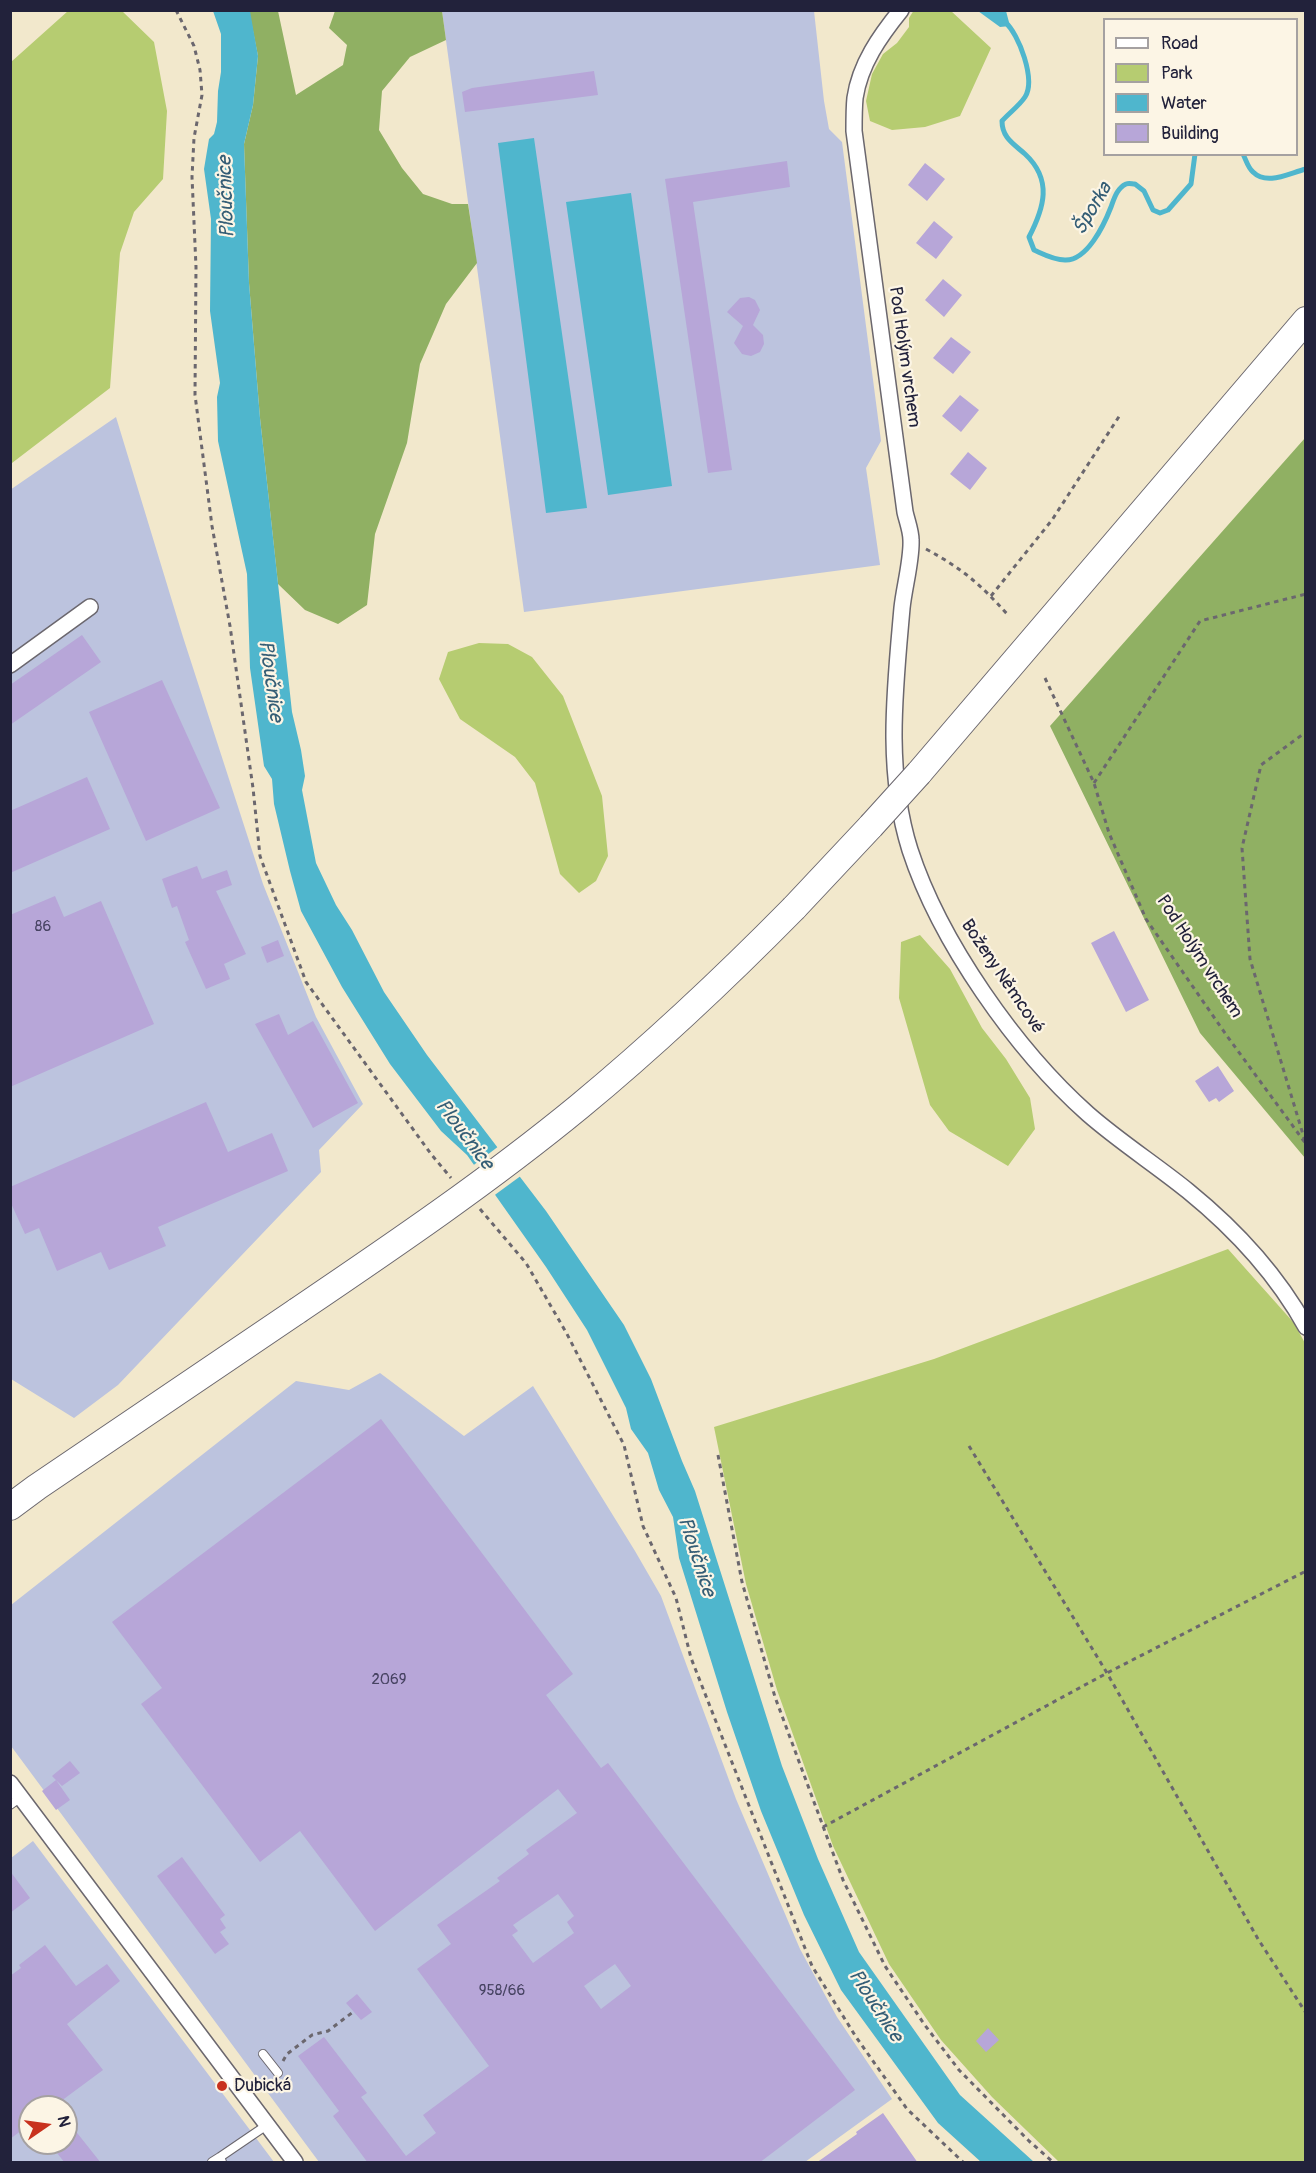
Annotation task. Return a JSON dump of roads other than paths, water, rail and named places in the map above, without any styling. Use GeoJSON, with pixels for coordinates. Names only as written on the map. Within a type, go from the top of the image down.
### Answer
{"type":"FeatureCollection","features":[{"type":"Feature","properties":{"kind":"main road"},"geometry":{"type":"LineString","coordinates":[[10,1509],[37,1487],[348,1277],[519,1154],[639,1056],[738,965],[871,826],[1305,320]]}},
{"type":"Feature","properties":{"kind":"main road"},"geometry":{"type":"LineString","coordinates":[[10,1500],[37,1487]]}},
{"type":"Feature","properties":{"kind":"street","name":"Pod Holým vrchem"},"geometry":{"type":"LineString","coordinates":[[901,10],[867,58],[855,96],[854,131],[905,512],[911,540]]}},
{"type":"Feature","properties":{"kind":"street","name":"Boženy Němcové"},"geometry":{"type":"LineString","coordinates":[[911,540],[903,599],[894,712],[894,761],[901,817],[910,851],[928,896],[969,970],[1014,1035],[1052,1080],[1089,1115],[1188,1191],[1230,1227],[1278,1282],[1305,1327]]}},
{"type":"Feature","properties":{"kind":"street"},"geometry":{"type":"LineString","coordinates":[[10,665],[90,607]]}},
{"type":"Feature","properties":{"kind":"street"},"geometry":{"type":"LineString","coordinates":[[10,1783],[16,1801],[295,2163]]}},
{"type":"Feature","properties":{"kind":"lane"},"geometry":{"type":"LineString","coordinates":[[263,2054],[276,2071]]}},
{"type":"Feature","properties":{"kind":"lane"},"geometry":{"type":"LineString","coordinates":[[212,2163],[221,2160],[267,2125]]}},
{"type":"Feature","properties":{"kind":"water","name":"Ploučnice"},"geometry":{"type":"Polygon","coordinates":[[[213,11],[250,11],[258,56],[253,105],[244,144],[249,283],[260,418],[292,712],[301,750],[305,776],[302,790],[316,863],[336,905],[352,930],[384,992],[427,1055],[546,1211],[624,1325],[651,1379],[695,1491],[782,1766],[818,1859],[859,1952],[960,2095],[1034,2162],[981,2162],[938,2123],[841,1990],[804,1915],[761,1811],[727,1712],[679,1558],[673,1517],[659,1490],[648,1453],[631,1429],[626,1408],[587,1330],[546,1267],[467,1155],[441,1131],[390,1064],[342,987],[301,911],[274,804],[272,779],[264,766],[250,668],[247,574],[218,441],[217,397],[220,383],[210,311],[211,219],[204,169],[209,139],[214,134],[217,122],[221,72],[221,34],[213,11]]]}},
{"type":"Feature","properties":{"kind":"water"},"geometry":{"type":"Polygon","coordinates":[[[978,11],[1006,11],[1010,26],[1000,27],[978,11]]]}},
{"type":"Feature","properties":{"kind":"water"},"geometry":{"type":"Polygon","coordinates":[[[534,138],[587,508],[546,513],[498,143],[534,138]]]}},
{"type":"Feature","properties":{"kind":"water"},"geometry":{"type":"Polygon","coordinates":[[[631,193],[672,486],[608,495],[566,202],[631,193]]]}},
{"type":"Feature","properties":{"kind":"waterway","name":"Šporka"},"geometry":{"type":"LineString","coordinates":[[1005,22],[1016,36],[1024,58],[1028,89],[1025,97],[1002,121],[1004,132],[1009,140],[1034,164],[1043,184],[1042,205],[1029,237],[1034,250],[1061,260],[1073,259],[1080,255],[1094,241],[1116,194],[1126,184],[1135,184],[1144,191],[1153,210],[1160,213],[1168,210],[1191,184],[1195,156]]}},
{"type":"Feature","properties":{"kind":"waterway","name":"Šporka"},"geometry":{"type":"LineString","coordinates":[[1244,156],[1251,170],[1265,178],[1278,177],[1306,169]]}},
{"type":"Feature","properties":{"kind":"place","name":"Dubická"},"geometry":{"type":"Point","coordinates":[222,2086]}}]}
